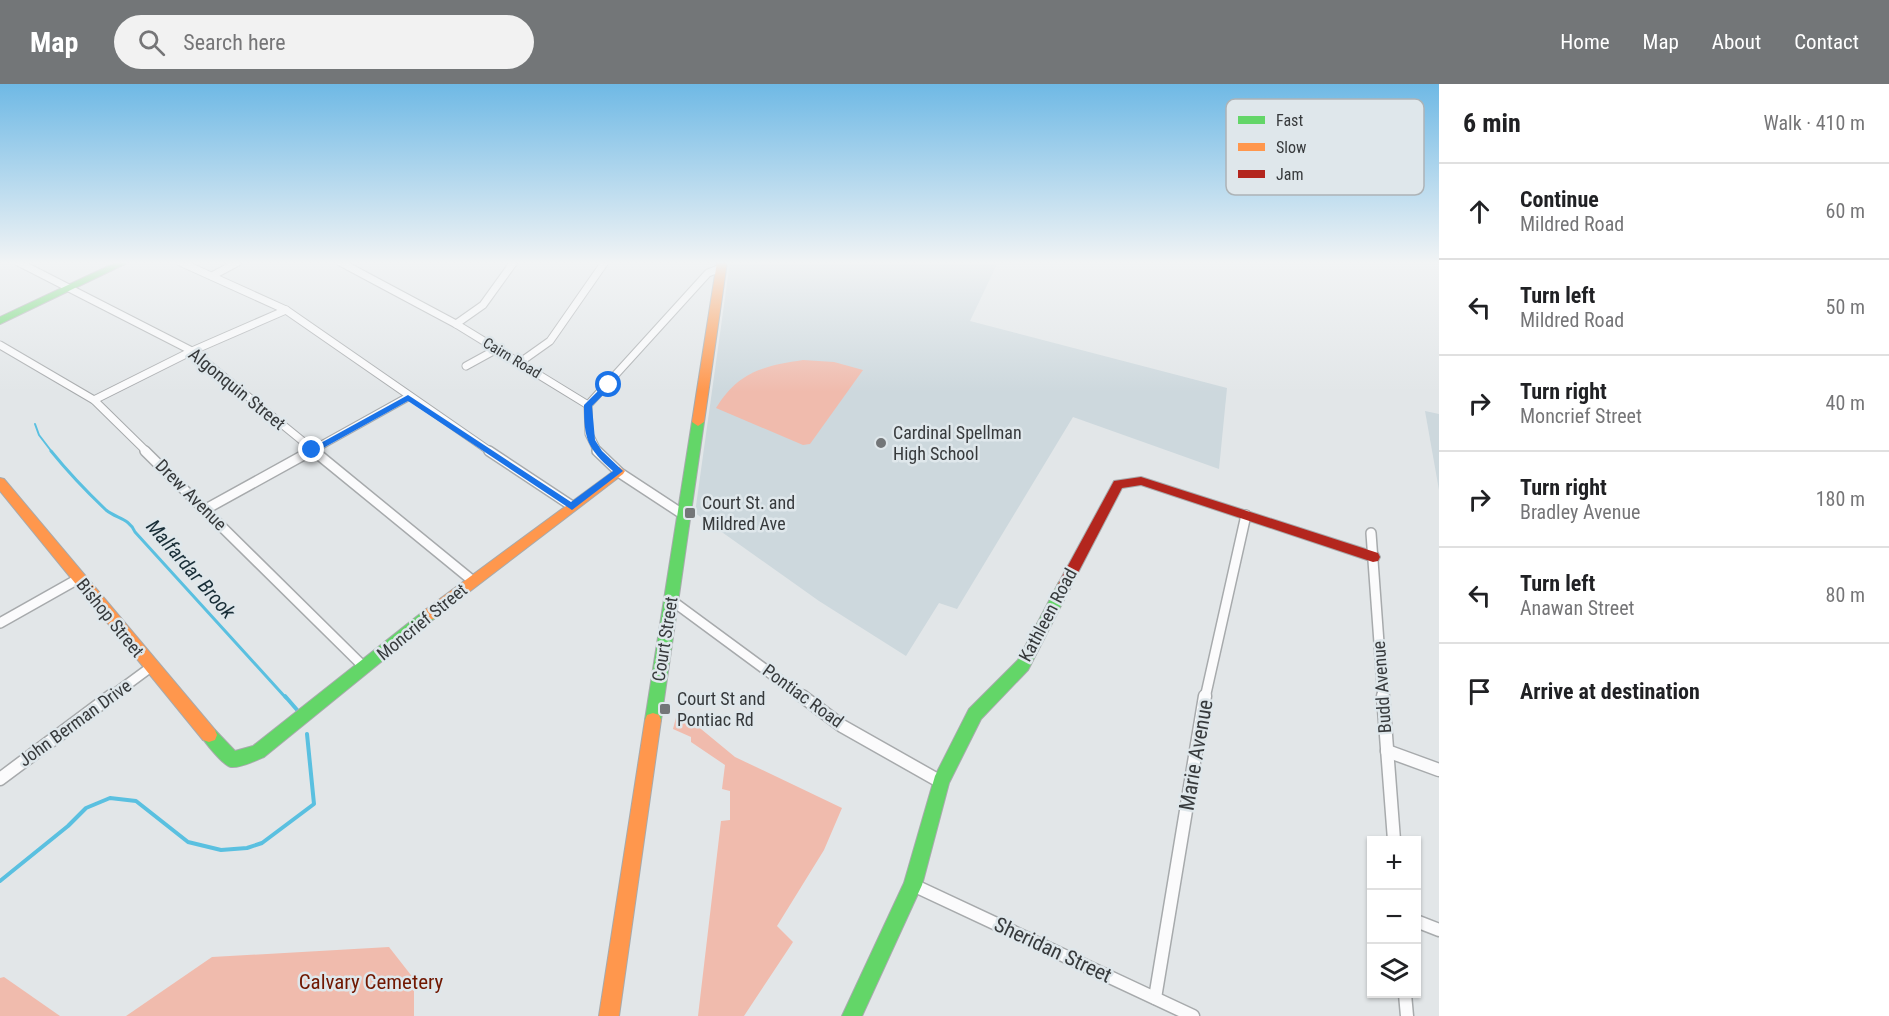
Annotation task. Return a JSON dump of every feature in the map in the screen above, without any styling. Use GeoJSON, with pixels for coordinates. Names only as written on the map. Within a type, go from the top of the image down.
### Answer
{"type":"FeatureCollection","features":[{"type":"Feature","properties":{"kind":"street"},"geometry":{"type":"LineString","coordinates":[[0,321],[33,305]]}},
{"type":"Feature","properties":{"kind":"street","name":"Algonquin Street"},"geometry":{"type":"LineString","coordinates":[[104,305],[192,351],[473,581]]}},
{"type":"Feature","properties":{"kind":"street"},"geometry":{"type":"LineString","coordinates":[[276,305],[286,310],[408,398],[572,506]]}},
{"type":"Feature","properties":{"kind":"street","name":"Cairn Road"},"geometry":{"type":"LineString","coordinates":[[421,305],[456,324],[588,405]]}},
{"type":"Feature","properties":{"kind":"street"},"geometry":{"type":"LineString","coordinates":[[456,324],[482,305]]}},
{"type":"Feature","properties":{"kind":"street"},"geometry":{"type":"LineString","coordinates":[[519,363],[550,341],[575,305]]}},
{"type":"Feature","properties":{"kind":"street"},"geometry":{"type":"LineString","coordinates":[[678,305],[588,405],[590,440],[598,453],[619,471],[684,515]]}},
{"type":"Feature","properties":{"kind":"street","name":"Court Street"},"geometry":{"type":"LineString","coordinates":[[609,1016],[715,305]]}},
{"type":"Feature","properties":{"kind":"street"},"geometry":{"type":"LineString","coordinates":[[94,400],[192,351],[286,310]]}},
{"type":"Feature","properties":{"kind":"street","name":"Drew Avenue"},"geometry":{"type":"LineString","coordinates":[[0,345],[94,400],[365,668]]}},
{"type":"Feature","properties":{"kind":"street"},"geometry":{"type":"LineString","coordinates":[[466,366],[496,349]]}},
{"type":"Feature","properties":{"kind":"street"},"geometry":{"type":"LineString","coordinates":[[206,509],[408,398]]}},
{"type":"Feature","properties":{"kind":"street","name":"Moncrief Street"},"geometry":{"type":"LineString","coordinates":[[223,753],[232,760],[258,752],[473,581],[619,471]]}},
{"type":"Feature","properties":{"kind":"street","name":"Kathleen Road"},"geometry":{"type":"LineString","coordinates":[[852,1016],[913,885],[941,782],[975,714],[1023,665],[1118,484],[1141,481],[1372,557]]}},
{"type":"Feature","properties":{"kind":"street","name":"Bishop Street"},"geometry":{"type":"LineString","coordinates":[[0,482],[223,753]]}},
{"type":"Feature","properties":{"kind":"street","name":"Marie Avenue"},"geometry":{"type":"LineString","coordinates":[[1155,998],[1202,712],[1246,515]]}},
{"type":"Feature","properties":{"kind":"street","name":"Budd Avenue"},"geometry":{"type":"LineString","coordinates":[[1371,533],[1394,836]]}},
{"type":"Feature","properties":{"kind":"street"},"geometry":{"type":"LineString","coordinates":[[0,622],[78,579]]}},
{"type":"Feature","properties":{"kind":"street","name":"Pontiac Road"},"geometry":{"type":"LineString","coordinates":[[671,600],[842,726],[941,782]]}},
{"type":"Feature","properties":{"kind":"street","name":"John Berman Drive"},"geometry":{"type":"LineString","coordinates":[[0,779],[151,668]]}},
{"type":"Feature","properties":{"kind":"street"},"geometry":{"type":"LineString","coordinates":[[1387,751],[1439,770]]}},
{"type":"Feature","properties":{"kind":"street","name":"Sheridan Street"},"geometry":{"type":"LineString","coordinates":[[913,885],[1193,1016]]}},
{"type":"Feature","properties":{"kind":"street"},"geometry":{"type":"LineString","coordinates":[[1421,923],[1439,930]]}},
{"type":"Feature","properties":{"kind":"street"},"geometry":{"type":"LineString","coordinates":[[1405,998],[1407,1016]]}},
{"type":"Feature","properties":{"kind":"shaded area","name":"Cardinal Spellman High School"},"geometry":{"type":"Polygon","coordinates":[[[724,305],[977,305],[970,321],[1227,388],[1219,469],[1073,417],[957,609],[939,603],[906,656],[819,601],[695,513],[724,305]]]}},
{"type":"Feature","properties":{"kind":"shaded area"},"geometry":{"type":"Polygon","coordinates":[[[1425,411],[1439,414],[1439,490],[1425,411]]]}},
{"type":"Feature","properties":{"kind":"green space"},"geometry":{"type":"Polygon","coordinates":[[[803,360],[834,362],[863,370],[810,444],[803,445],[716,408],[733,386],[753,373],[764,368],[803,360]]]}},
{"type":"Feature","properties":{"kind":"green space"},"geometry":{"type":"Polygon","coordinates":[[[678,710],[735,757],[842,808],[824,850],[777,926],[793,942],[744,1016],[698,1016],[721,821],[730,820],[730,791],[722,789],[725,765],[691,742],[691,737],[673,729],[678,710]]]}},
{"type":"Feature","properties":{"kind":"green space","name":"Calvary Cemetery"},"geometry":{"type":"Polygon","coordinates":[[[389,947],[414,979],[414,1016],[126,1016],[212,957],[389,947]]]}},
{"type":"Feature","properties":{"kind":"green space"},"geometry":{"type":"Polygon","coordinates":[[[4,977],[60,1016],[0,1016],[0,978],[4,977]]]}},
{"type":"Feature","properties":{"kind":"waterway","name":"Malfardar Brook"},"geometry":{"type":"LineString","coordinates":[[35,424],[39,435],[52,452]]}},
{"type":"Feature","properties":{"kind":"waterway","name":"Malfardar Brook"},"geometry":{"type":"LineString","coordinates":[[51,451],[106,510],[132,527],[286,698]]}},
{"type":"Feature","properties":{"kind":"waterway","name":"Malfardar Brook"},"geometry":{"type":"LineString","coordinates":[[285,696],[298,711]]}},
{"type":"Feature","properties":{"kind":"waterway","name":"Malfardar Brook"},"geometry":{"type":"LineString","coordinates":[[0,881],[68,826],[86,808],[110,798],[136,801],[188,842],[221,850],[247,848],[262,843],[314,804],[307,734]]}},
{"type":"Feature","properties":{"kind":"traffic: fast"},"geometry":{"type":"LineString","coordinates":[[0,321],[33,305]]}},
{"type":"Feature","properties":{"kind":"traffic: fast"},"geometry":{"type":"LineString","coordinates":[[653,720],[698,422]]}},
{"type":"Feature","properties":{"kind":"traffic: fast"},"geometry":{"type":"LineString","coordinates":[[852,1016],[913,885],[941,782],[975,714],[1023,665],[1064,586]]}},
{"type":"Feature","properties":{"kind":"traffic: fast"},"geometry":{"type":"LineString","coordinates":[[209,735],[232,760],[258,752],[430,614]]}},
{"type":"Feature","properties":{"kind":"traffic: slow"},"geometry":{"type":"LineString","coordinates":[[698,422],[715,305]]}},
{"type":"Feature","properties":{"kind":"traffic: slow"},"geometry":{"type":"LineString","coordinates":[[430,614],[619,471]]}},
{"type":"Feature","properties":{"kind":"traffic: slow"},"geometry":{"type":"LineString","coordinates":[[0,482],[209,735]]}},
{"type":"Feature","properties":{"kind":"traffic: slow"},"geometry":{"type":"LineString","coordinates":[[609,1016],[653,720]]}},
{"type":"Feature","properties":{"kind":"traffic: jam"},"geometry":{"type":"LineString","coordinates":[[1064,586],[1118,484],[1141,481],[1373,557]]}},
{"type":"Feature","properties":{"kind":"place","name":"Cardinal Spellman High School"},"geometry":{"type":"Point","coordinates":[881,443]}},
{"type":"Feature","properties":{"kind":"place","name":"Court St. and Mildred Ave"},"geometry":{"type":"Point","coordinates":[690,513]}},
{"type":"Feature","properties":{"kind":"place","name":"Court St and Pontiac Rd"},"geometry":{"type":"Point","coordinates":[665,709]}},
{"type":"Feature","properties":{"kind":"route"},"geometry":{"type":"LineString","coordinates":[[312,450],[408,398],[572,506],[619,471],[598,453],[590,440],[588,430],[588,405],[609,385]]}}]}
